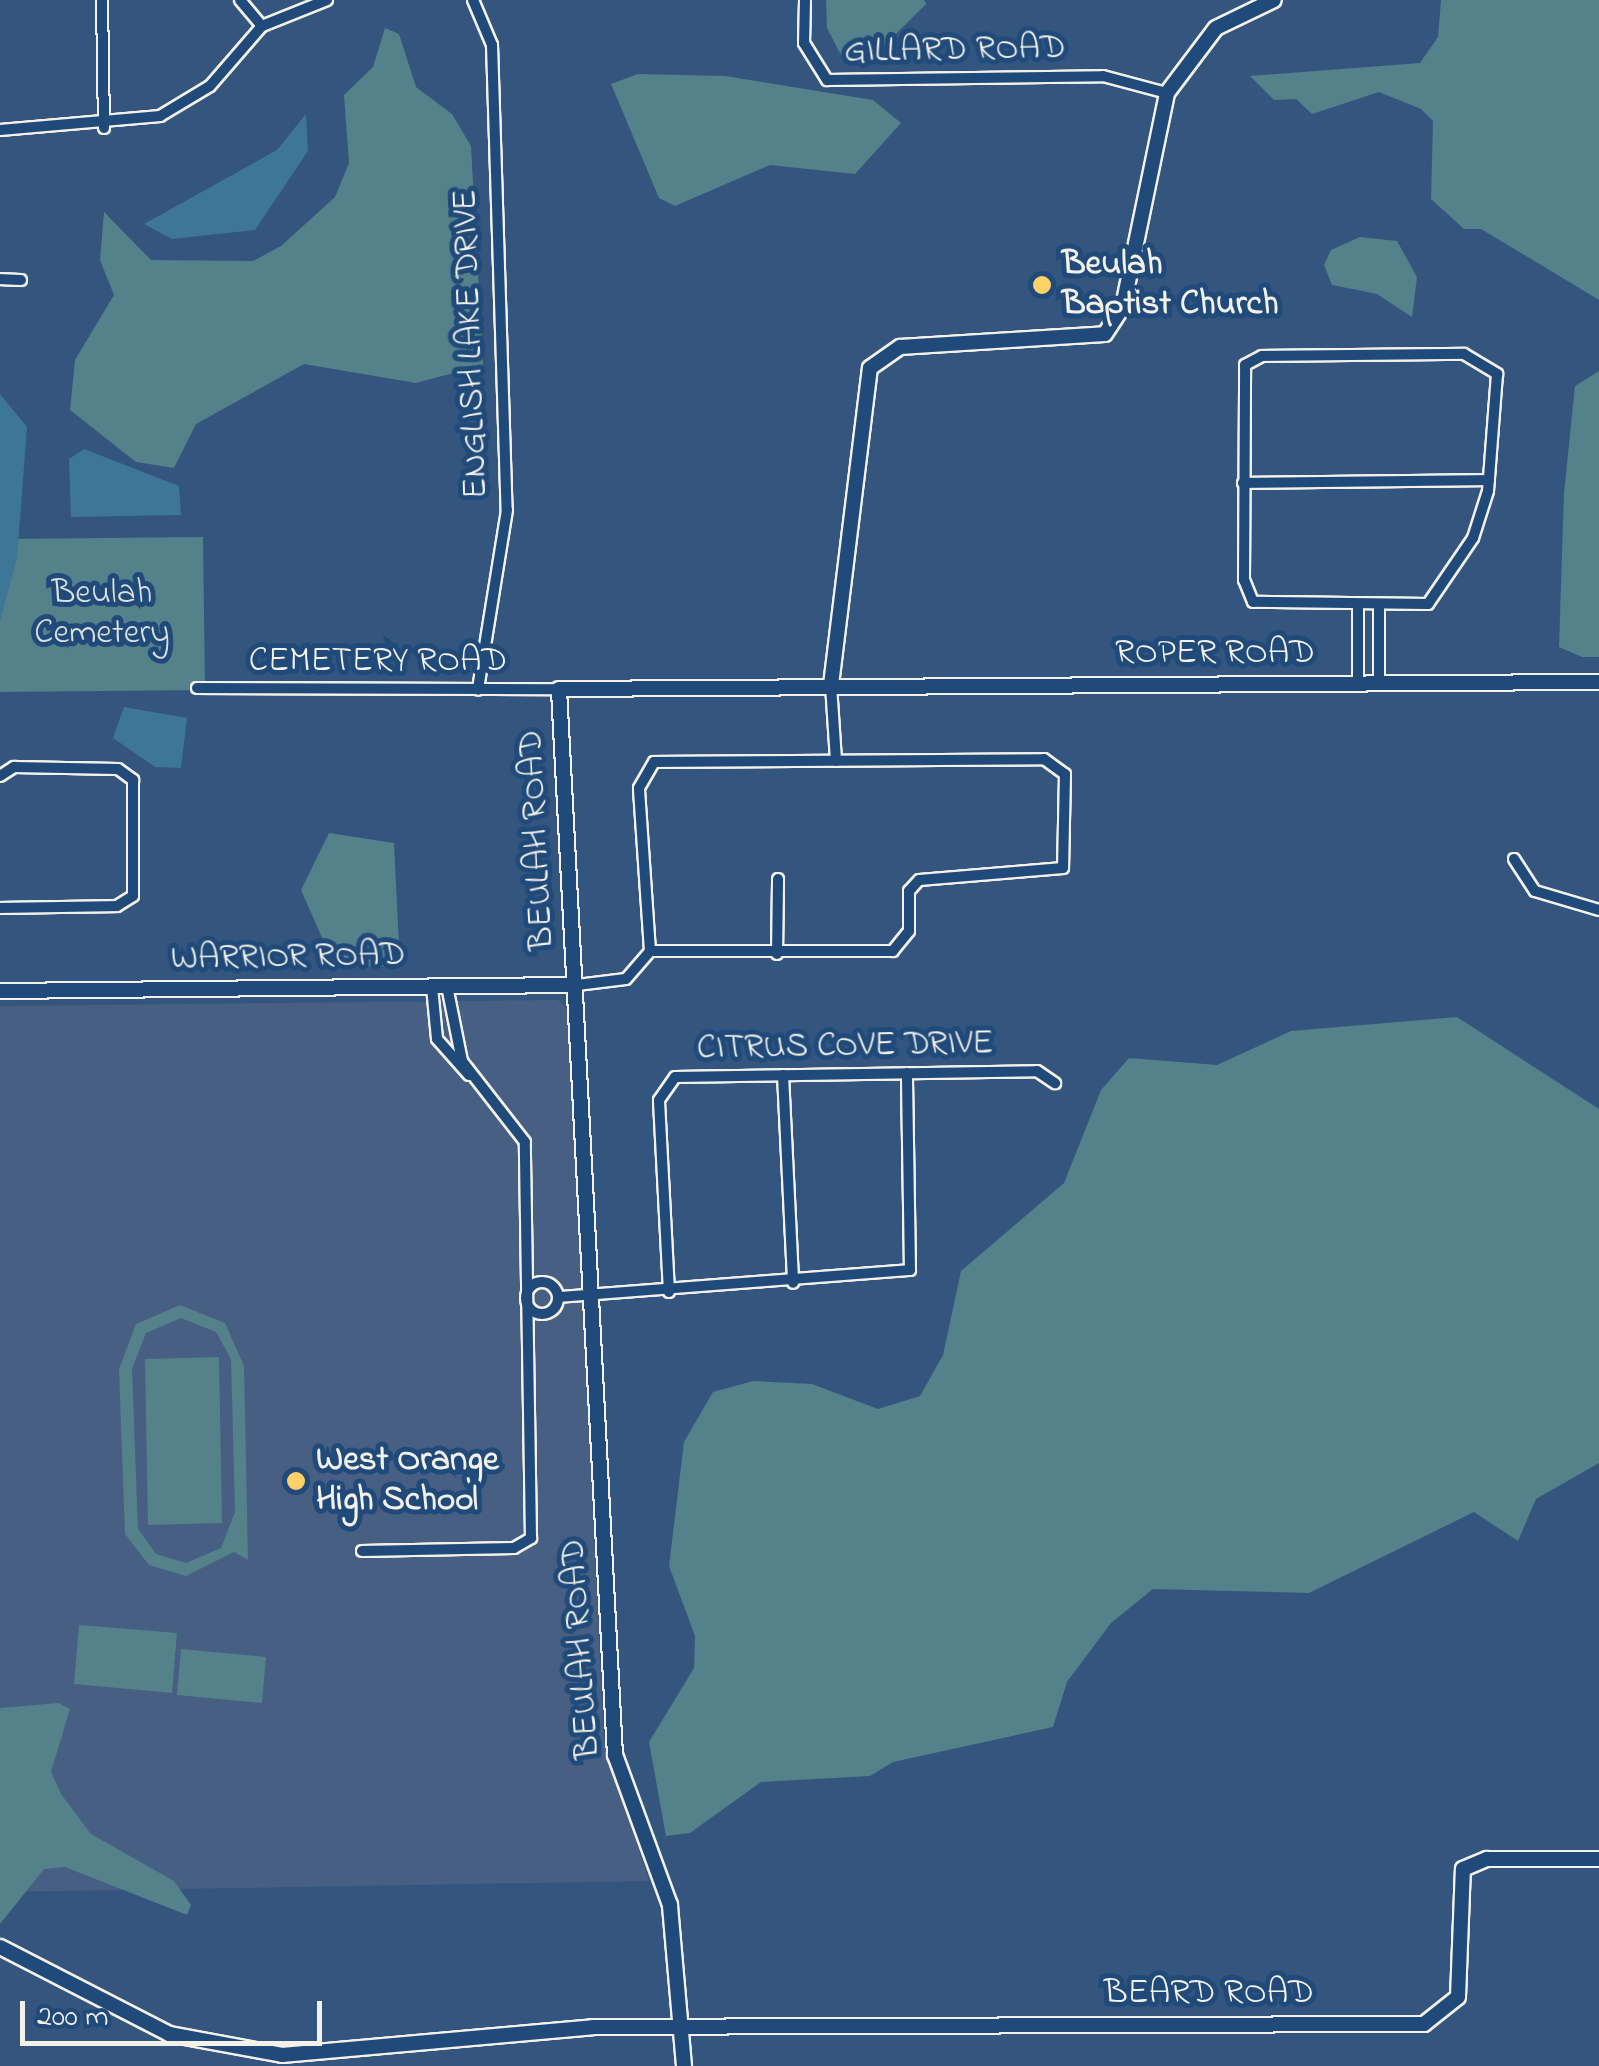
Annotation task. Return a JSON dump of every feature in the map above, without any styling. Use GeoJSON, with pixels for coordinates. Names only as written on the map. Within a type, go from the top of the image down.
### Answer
{"type":"FeatureCollection","features":[{"type":"Feature","properties":{"kind":"street"},"geometry":{"type":"LineString","coordinates":[[102,0],[104,128]]}},
{"type":"Feature","properties":{"kind":"street"},"geometry":{"type":"LineString","coordinates":[[240,0],[262,26]]}},
{"type":"Feature","properties":{"kind":"street"},"geometry":{"type":"LineString","coordinates":[[0,130],[104,128],[160,116],[210,86],[262,26],[326,0]]}},
{"type":"Feature","properties":{"kind":"street","name":"ENGLISH LAKE DRIVE"},"geometry":{"type":"LineString","coordinates":[[472,0],[492,45],[508,510],[478,690]]}},
{"type":"Feature","properties":{"kind":"street","name":"GILLARD ROAD"},"geometry":{"type":"LineString","coordinates":[[805,0],[804,43],[827,80],[1103,76],[1167,93]]}},
{"type":"Feature","properties":{"kind":"street"},"geometry":{"type":"LineString","coordinates":[[836,760],[831,686],[870,368],[900,347],[1105,334],[1123,306],[1167,93],[1216,28],[1274,0]]}},
{"type":"Feature","properties":{"kind":"street"},"geometry":{"type":"LineString","coordinates":[[0,279],[21,280]]}},
{"type":"Feature","properties":{"kind":"street"},"geometry":{"type":"LineString","coordinates":[[1479,358],[1498,383],[1484,516],[1428,604],[1358,608],[1253,602],[1244,580],[1243,483],[1242,376],[1252,359],[1479,358]]}},
{"type":"Feature","properties":{"kind":"street"},"geometry":{"type":"LineString","coordinates":[[1243,483],[1489,480]]}},
{"type":"Feature","properties":{"kind":"street"},"geometry":{"type":"LineString","coordinates":[[1358,608],[1358,683]]}},
{"type":"Feature","properties":{"kind":"street"},"geometry":{"type":"LineString","coordinates":[[1379,608],[1379,683]]}},
{"type":"Feature","properties":{"kind":"street","name":"ROPER ROAD"},"geometry":{"type":"LineString","coordinates":[[831,686],[1599,682]]}},
{"type":"Feature","properties":{"kind":"street","name":"BEULAH ROAD"},"geometry":{"type":"LineString","coordinates":[[684,2066],[670,1905],[615,1755],[559,689],[831,686]]}},
{"type":"Feature","properties":{"kind":"street","name":"CEMETERY ROAD"},"geometry":{"type":"LineString","coordinates":[[196,688],[559,689]]}},
{"type":"Feature","properties":{"kind":"street"},"geometry":{"type":"LineString","coordinates":[[576,985],[626,978],[650,951],[643,771],[654,762],[1058,764],[1070,856],[1050,874],[918,880],[909,891],[910,931],[893,951],[650,951]]}},
{"type":"Feature","properties":{"kind":"street"},"geometry":{"type":"LineString","coordinates":[[0,776],[14,767],[118,769],[132,780],[133,896],[117,906],[0,908]]}},
{"type":"Feature","properties":{"kind":"street"},"geometry":{"type":"LineString","coordinates":[[1514,859],[1535,890],[1599,910]]}},
{"type":"Feature","properties":{"kind":"street"},"geometry":{"type":"LineString","coordinates":[[777,954],[778,879]]}},
{"type":"Feature","properties":{"kind":"street","name":"WARRIOR ROAD"},"geometry":{"type":"LineString","coordinates":[[0,991],[576,985]]}},
{"type":"Feature","properties":{"kind":"street"},"geometry":{"type":"LineString","coordinates":[[362,1552],[529,1544],[524,1142],[436,1040],[440,986]]}},
{"type":"Feature","properties":{"kind":"street","name":"CITRUS COVE DRIVE"},"geometry":{"type":"LineString","coordinates":[[669,1292],[663,1085],[783,1075],[1037,1071],[1054,1083]]}},
{"type":"Feature","properties":{"kind":"street"},"geometry":{"type":"LineString","coordinates":[[526,1298],[543,1314],[559,1297],[793,1283],[910,1270],[907,1073]]}},
{"type":"Feature","properties":{"kind":"street"},"geometry":{"type":"LineString","coordinates":[[783,1075],[793,1283]]}},
{"type":"Feature","properties":{"kind":"street"},"geometry":{"type":"LineString","coordinates":[[526,1298],[542,1281],[559,1297]]}},
{"type":"Feature","properties":{"kind":"street","name":"BEARD ROAD"},"geometry":{"type":"LineString","coordinates":[[680,2027],[1424,2024],[1458,1997],[1463,1869],[1487,1859],[1599,1858]]}},
{"type":"Feature","properties":{"kind":"street"},"geometry":{"type":"LineString","coordinates":[[0,1947],[169,2034],[233,2052],[305,2055],[680,2027]]}},
{"type":"Feature","properties":{"kind":"shaded area"},"geometry":{"type":"Polygon","coordinates":[[[306,114],[308,151],[255,230],[172,239],[144,224],[277,150],[306,114]]]}},
{"type":"Feature","properties":{"kind":"shaded area"},"geometry":{"type":"Polygon","coordinates":[[[0,394],[27,427],[17,558],[0,621],[0,394]]]}},
{"type":"Feature","properties":{"kind":"shaded area"},"geometry":{"type":"Polygon","coordinates":[[[84,449],[179,486],[181,515],[71,517],[69,459],[84,449]]]}},
{"type":"Feature","properties":{"kind":"shaded area"},"geometry":{"type":"Polygon","coordinates":[[[124,707],[187,718],[181,768],[155,767],[113,738],[124,707]]]}},
{"type":"Feature","properties":{"kind":"shaded area","name":"West Orange High School"},"geometry":{"type":"Polygon","coordinates":[[[558,1000],[569,1010],[604,1741],[649,1881],[0,1892],[0,1006],[558,1000]]]}},
{"type":"Feature","properties":{"kind":"green space"},"geometry":{"type":"Polygon","coordinates":[[[826,0],[924,0],[926,4],[864,66],[844,61],[827,28],[826,0]]]}},
{"type":"Feature","properties":{"kind":"green space"},"geometry":{"type":"Polygon","coordinates":[[[1441,0],[1599,0],[1599,300],[1481,229],[1464,229],[1431,199],[1433,121],[1421,109],[1379,92],[1312,114],[1296,99],[1274,100],[1250,76],[1420,63],[1438,37],[1441,0]]]}},
{"type":"Feature","properties":{"kind":"green space"},"geometry":{"type":"Polygon","coordinates":[[[385,28],[399,34],[416,87],[452,114],[471,146],[483,365],[416,383],[304,364],[196,424],[174,468],[136,462],[70,410],[75,360],[114,295],[100,260],[104,212],[151,260],[253,261],[281,246],[335,197],[349,163],[344,95],[373,67],[385,28]]]}},
{"type":"Feature","properties":{"kind":"green space"},"geometry":{"type":"Polygon","coordinates":[[[638,74],[725,76],[873,100],[901,123],[855,174],[770,165],[675,206],[659,198],[611,84],[638,74]]]}},
{"type":"Feature","properties":{"kind":"green space"},"geometry":{"type":"Polygon","coordinates":[[[1360,237],[1397,241],[1417,277],[1412,317],[1377,294],[1332,285],[1324,265],[1331,250],[1360,237]]]}},
{"type":"Feature","properties":{"kind":"green space"},"geometry":{"type":"Polygon","coordinates":[[[1599,371],[1599,657],[1582,657],[1559,647],[1564,493],[1575,386],[1599,371]]]}},
{"type":"Feature","properties":{"kind":"green space","name":"Beulah Cemetery"},"geometry":{"type":"Polygon","coordinates":[[[203,537],[205,690],[0,692],[0,539],[203,537]]]}},
{"type":"Feature","properties":{"kind":"green space"},"geometry":{"type":"Polygon","coordinates":[[[329,833],[394,843],[400,966],[335,967],[301,890],[329,833]]]}},
{"type":"Feature","properties":{"kind":"green space"},"geometry":{"type":"Polygon","coordinates":[[[1457,1017],[1599,1109],[1599,1463],[1536,1499],[1518,1541],[1474,1512],[1309,1593],[1153,1589],[1111,1623],[1067,1682],[1053,1727],[893,1762],[870,1776],[761,1782],[690,1833],[666,1836],[649,1742],[694,1668],[695,1636],[669,1566],[684,1442],[713,1392],[753,1381],[812,1384],[878,1409],[920,1396],[943,1355],[961,1271],[1064,1183],[1101,1090],[1129,1058],[1217,1065],[1291,1031],[1457,1017]]]}},
{"type":"Feature","properties":{"kind":"green space"},"geometry":{"type":"Polygon","coordinates":[[[180,1305],[225,1323],[244,1366],[248,1560],[234,1552],[186,1576],[149,1565],[125,1534],[119,1369],[136,1324],[180,1305]],[[181,1318],[146,1333],[132,1369],[138,1529],[156,1554],[186,1563],[221,1548],[235,1512],[231,1359],[216,1332],[181,1318]]]}},
{"type":"Feature","properties":{"kind":"green space"},"geometry":{"type":"Polygon","coordinates":[[[219,1357],[222,1523],[148,1525],[145,1359],[219,1357]]]}},
{"type":"Feature","properties":{"kind":"green space"},"geometry":{"type":"Polygon","coordinates":[[[79,1625],[177,1633],[172,1693],[74,1684],[79,1625]]]}},
{"type":"Feature","properties":{"kind":"green space"},"geometry":{"type":"Polygon","coordinates":[[[181,1649],[266,1657],[262,1703],[177,1695],[181,1649]]]}},
{"type":"Feature","properties":{"kind":"green space"},"geometry":{"type":"Polygon","coordinates":[[[58,1703],[70,1709],[51,1772],[61,1794],[91,1834],[174,1881],[191,1905],[187,1915],[65,1867],[44,1869],[0,1924],[0,1708],[58,1703]]]}},
{"type":"Feature","properties":{"kind":"place","name":"Beulah Baptist Church"},"geometry":{"type":"Point","coordinates":[1042,285]}},
{"type":"Feature","properties":{"kind":"place","name":"West Orange High School"},"geometry":{"type":"Point","coordinates":[296,1481]}}]}
